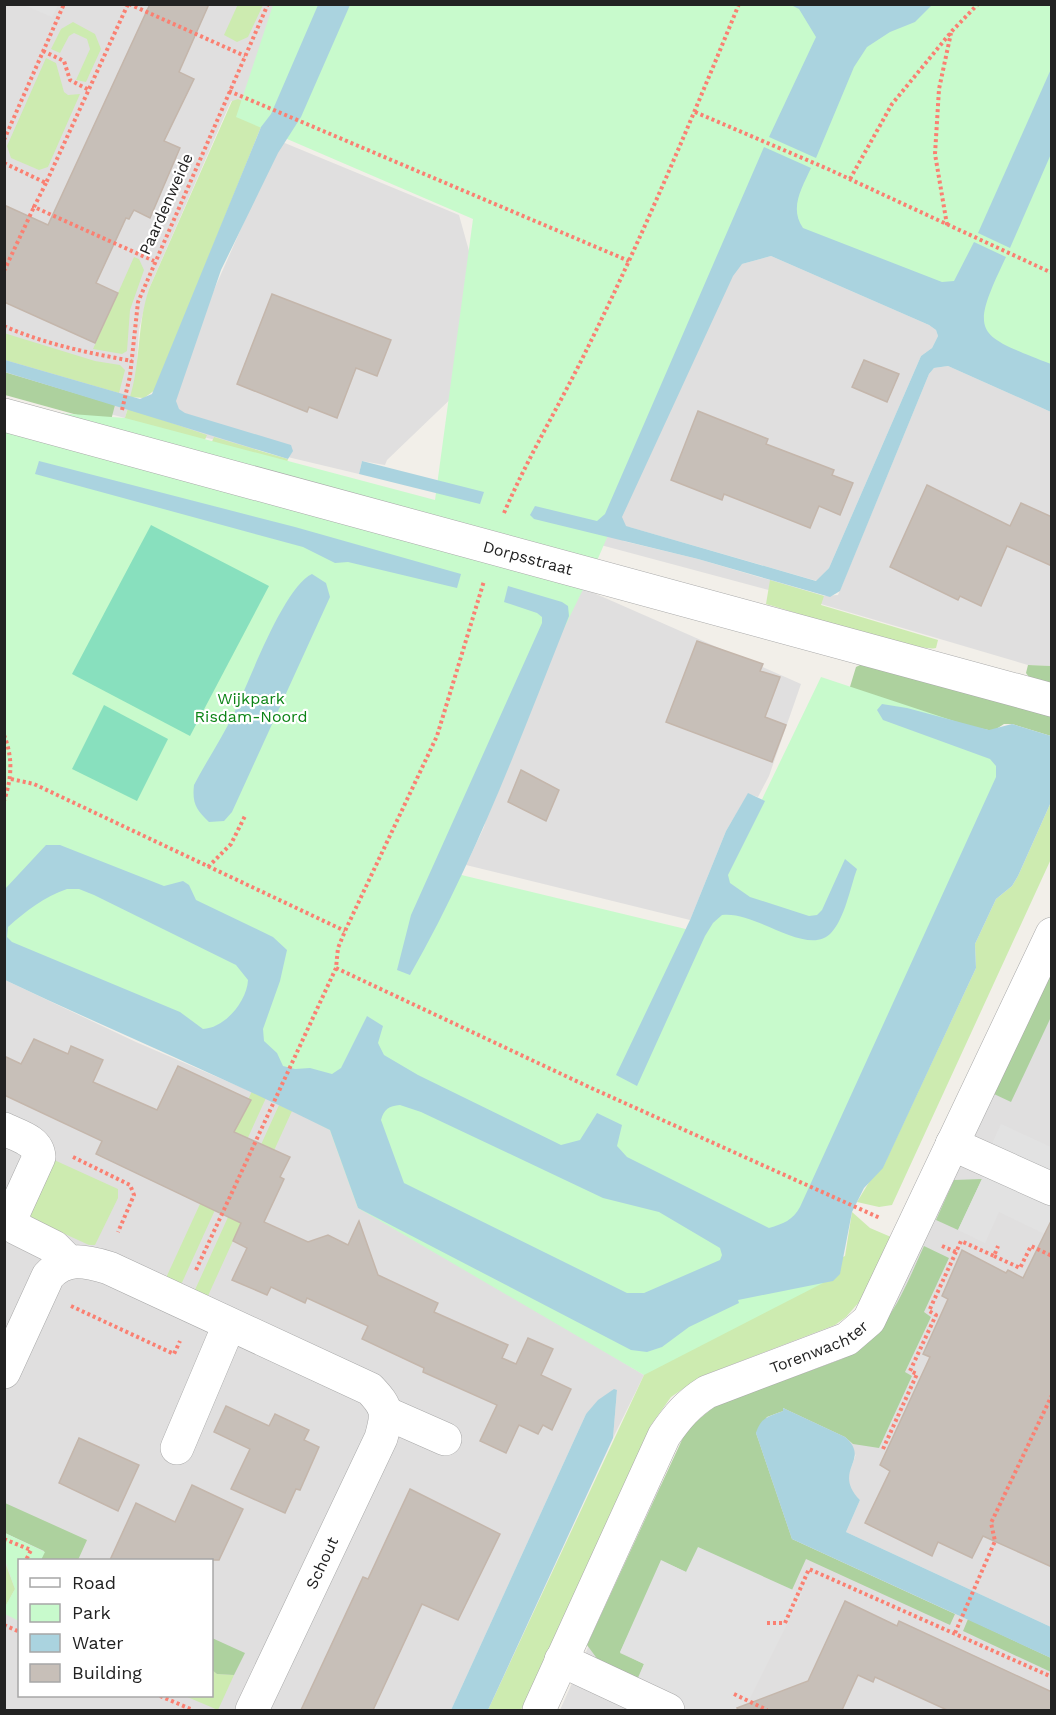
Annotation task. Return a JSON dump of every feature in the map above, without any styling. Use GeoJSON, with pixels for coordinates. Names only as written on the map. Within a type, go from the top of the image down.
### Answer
{"type":"FeatureCollection","features":[{"type":"Feature","properties":{"kind":"street","name":"Dorpsstraat"},"geometry":{"type":"LineString","coordinates":[[4,416],[1052,700]]}},
{"type":"Feature","properties":{"kind":"street","name":"Torenwachter"},"geometry":{"type":"LineString","coordinates":[[539,1710],[664,1436],[677,1417],[691,1402],[707,1392],[847,1339],[861,1329],[875,1310],[1052,934]]}},
{"type":"Feature","properties":{"kind":"street"},"geometry":{"type":"LineString","coordinates":[[4,1129],[35,1144],[39,1150],[39,1157],[13,1214],[14,1222],[20,1232],[54,1247],[68,1261]]}},
{"type":"Feature","properties":{"kind":"street"},"geometry":{"type":"LineString","coordinates":[[952,1144],[1052,1189]]}},
{"type":"Feature","properties":{"kind":"street"},"geometry":{"type":"LineString","coordinates":[[4,1372],[40,1292],[52,1271],[68,1261],[86,1261],[103,1266],[370,1389],[383,1403],[386,1413],[445,1439]]}},
{"type":"Feature","properties":{"kind":"street"},"geometry":{"type":"LineString","coordinates":[[177,1448],[229,1325]]}},
{"type":"Feature","properties":{"kind":"street","name":"Schout"},"geometry":{"type":"LineString","coordinates":[[252,1710],[381,1438],[386,1413]]}},
{"type":"Feature","properties":{"kind":"street"},"geometry":{"type":"LineString","coordinates":[[561,1660],[668,1710]]}},
{"type":"Feature","properties":{"kind":"path"},"geometry":{"type":"LineString","coordinates":[[4,140],[64,4]]}},
{"type":"Feature","properties":{"kind":"path"},"geometry":{"type":"LineString","coordinates":[[4,271],[128,4],[244,56]]}},
{"type":"Feature","properties":{"kind":"path","name":"Paardenweide"},"geometry":{"type":"LineString","coordinates":[[121,414],[130,376],[138,302],[268,4]]}},
{"type":"Feature","properties":{"kind":"path"},"geometry":{"type":"LineString","coordinates":[[40,1292],[174,1354],[188,1306],[272,1104],[336,968],[338,948],[437,736],[502,518],[525,463],[586,352],[629,261],[695,112],[739,4]]}},
{"type":"Feature","properties":{"kind":"path"},"geometry":{"type":"LineString","coordinates":[[850,178],[892,104],[952,31],[978,4]]}},
{"type":"Feature","properties":{"kind":"path"},"geometry":{"type":"LineString","coordinates":[[947,225],[935,154],[939,89],[952,31]]}},
{"type":"Feature","properties":{"kind":"path"},"geometry":{"type":"LineString","coordinates":[[44,51],[64,61],[70,80],[89,90]]}},
{"type":"Feature","properties":{"kind":"path"},"geometry":{"type":"LineString","coordinates":[[229,91],[629,261]]}},
{"type":"Feature","properties":{"kind":"path"},"geometry":{"type":"LineString","coordinates":[[695,112],[850,178],[1052,273]]}},
{"type":"Feature","properties":{"kind":"path"},"geometry":{"type":"LineString","coordinates":[[4,163],[46,183]]}},
{"type":"Feature","properties":{"kind":"path"},"geometry":{"type":"LineString","coordinates":[[34,207],[154,261]]}},
{"type":"Feature","properties":{"kind":"path"},"geometry":{"type":"LineString","coordinates":[[4,326],[24,335],[92,354],[132,361]]}},
{"type":"Feature","properties":{"kind":"path"},"geometry":{"type":"LineString","coordinates":[[4,735],[11,752],[11,779],[4,801]]}},
{"type":"Feature","properties":{"kind":"path"},"geometry":{"type":"LineString","coordinates":[[11,779],[34,784],[345,932]]}},
{"type":"Feature","properties":{"kind":"path"},"geometry":{"type":"LineString","coordinates":[[208,867],[231,844],[245,816]]}},
{"type":"Feature","properties":{"kind":"path"},"geometry":{"type":"LineString","coordinates":[[336,968],[807,1187],[855,1206]]}},
{"type":"Feature","properties":{"kind":"path"},"geometry":{"type":"LineString","coordinates":[[39,1150],[54,1148],[123,1181],[133,1191],[134,1195],[103,1266]]}},
{"type":"Feature","properties":{"kind":"path"},"geometry":{"type":"LineString","coordinates":[[912,1232],[956,1252]]}},
{"type":"Feature","properties":{"kind":"path"},"geometry":{"type":"LineString","coordinates":[[883,1449],[917,1374],[910,1371],[936,1315],[929,1311],[961,1241],[1020,1268],[1030,1246],[1052,1256]]}},
{"type":"Feature","properties":{"kind":"path"},"geometry":{"type":"LineString","coordinates":[[994,1256],[998,1246]]}},
{"type":"Feature","properties":{"kind":"path"},"geometry":{"type":"LineString","coordinates":[[955,1633],[995,1541],[991,1523],[1052,1395]]}},
{"type":"Feature","properties":{"kind":"path"},"geometry":{"type":"LineString","coordinates":[[4,1539],[31,1550],[26,1559]]}},
{"type":"Feature","properties":{"kind":"path"},"geometry":{"type":"LineString","coordinates":[[767,1623],[785,1623],[809,1569],[1052,1677]]}},
{"type":"Feature","properties":{"kind":"path"},"geometry":{"type":"LineString","coordinates":[[4,1625],[18,1631]]}},
{"type":"Feature","properties":{"kind":"path"},"geometry":{"type":"LineString","coordinates":[[734,1694],[766,1710]]}},
{"type":"Feature","properties":{"kind":"path"},"geometry":{"type":"LineString","coordinates":[[164,1697],[193,1710]]}},
{"type":"Feature","properties":{"kind":"shaded area"},"geometry":{"type":"Polygon","coordinates":[[[4,5],[275,5],[243,101],[231,101],[149,289],[139,330],[136,378],[125,418],[5,386],[4,5]]]}},
{"type":"Feature","properties":{"kind":"shaded area"},"geometry":{"type":"Polygon","coordinates":[[[24,5],[58,5],[52,17],[24,5]]]}},
{"type":"Feature","properties":{"kind":"shaded area"},"geometry":{"type":"Polygon","coordinates":[[[280,141],[459,215],[486,312],[461,389],[387,460],[385,465],[362,461],[359,474],[161,427],[209,301],[280,141]]]}},
{"type":"Feature","properties":{"kind":"shaded area"},"geometry":{"type":"Polygon","coordinates":[[[771,256],[929,325],[936,330],[938,336],[932,348],[921,356],[829,568],[817,581],[629,527],[623,541],[698,559],[824,596],[838,595],[929,374],[934,368],[948,366],[1051,412],[1051,666],[1028,665],[821,604],[582,540],[716,261],[742,264],[771,256]]]}},
{"type":"Feature","properties":{"kind":"shaded area"},"geometry":{"type":"Polygon","coordinates":[[[571,583],[801,684],[769,776],[758,797],[748,794],[726,831],[690,920],[466,865],[484,827],[505,746],[571,583]]]}},
{"type":"Feature","properties":{"kind":"shaded area"},"geometry":{"type":"Polygon","coordinates":[[[1051,960],[1051,1627],[846,1532],[860,1500],[850,1491],[847,1479],[856,1454],[792,1539],[1051,1658],[1051,1710],[560,1710],[660,1486],[856,1365],[1051,960]]]}},
{"type":"Feature","properties":{"kind":"shaded area"},"geometry":{"type":"Polygon","coordinates":[[[5,980],[136,1042],[266,1098],[331,1130],[358,1208],[412,1235],[644,1375],[613,1438],[617,1390],[586,1414],[451,1710],[5,1710],[5,980]]]}},
{"type":"Feature","properties":{"kind":"shaded area"},"geometry":{"type":"Polygon","coordinates":[[[1001,1124],[1051,1147],[1051,1237],[999,1212],[985,1243],[958,1230],[995,1151],[990,1148],[1001,1124]]]}},
{"type":"Feature","properties":{"kind":"shaded area"},"geometry":{"type":"Polygon","coordinates":[[[698,1547],[802,1594],[744,1710],[626,1710],[644,1664],[620,1652],[661,1560],[686,1572],[698,1547]]]}},
{"type":"Feature","properties":{"kind":"green space"},"geometry":{"type":"Polygon","coordinates":[[[238,4],[263,5],[248,37],[237,42],[224,35],[238,4]]]}},
{"type":"Feature","properties":{"kind":"green space","name":"Wijkpark Risdam-Noord"},"geometry":{"type":"Polygon","coordinates":[[[273,5],[1051,5],[1051,395],[944,317],[742,227],[596,563],[445,871],[698,932],[821,677],[1035,748],[823,1283],[644,1375],[358,1208],[330,1130],[5,958],[4,409],[125,418],[435,500],[473,219],[236,117],[273,5]]]}},
{"type":"Feature","properties":{"kind":"green space"},"geometry":{"type":"Polygon","coordinates":[[[73,22],[95,34],[101,49],[86,82],[76,80],[90,49],[87,39],[74,33],[69,36],[60,53],[51,49],[61,29],[73,22]]]}},
{"type":"Feature","properties":{"kind":"green space"},"geometry":{"type":"Polygon","coordinates":[[[46,58],[56,63],[64,92],[68,95],[80,94],[48,167],[39,170],[11,158],[7,146],[46,58]]]}},
{"type":"Feature","properties":{"kind":"green space"},"geometry":{"type":"Polygon","coordinates":[[[238,99],[271,114],[261,127],[155,390],[144,398],[130,397],[149,289],[232,101],[238,99]]]}},
{"type":"Feature","properties":{"kind":"green space"},"geometry":{"type":"Polygon","coordinates":[[[134,257],[139,259],[144,270],[130,310],[127,351],[122,354],[93,349],[134,257]]]}},
{"type":"Feature","properties":{"kind":"green space"},"geometry":{"type":"Polygon","coordinates":[[[4,333],[95,361],[120,365],[125,370],[119,393],[5,360],[4,333]]]}},
{"type":"Feature","properties":{"kind":"green space"},"geometry":{"type":"Polygon","coordinates":[[[4,372],[115,405],[110,424],[5,395],[4,372]]]}},
{"type":"Feature","properties":{"kind":"green space"},"geometry":{"type":"Polygon","coordinates":[[[128,408],[207,435],[203,444],[122,427],[128,408]]]}},
{"type":"Feature","properties":{"kind":"green space"},"geometry":{"type":"Polygon","coordinates":[[[214,437],[288,459],[286,465],[210,446],[214,437]]]}},
{"type":"Feature","properties":{"kind":"green space"},"geometry":{"type":"Polygon","coordinates":[[[151,525],[269,586],[190,736],[72,674],[151,525]]]}},
{"type":"Feature","properties":{"kind":"green space"},"geometry":{"type":"Polygon","coordinates":[[[770,580],[824,596],[821,605],[938,640],[936,648],[926,648],[883,638],[766,604],[770,580]]]}},
{"type":"Feature","properties":{"kind":"green space"},"geometry":{"type":"Polygon","coordinates":[[[862,664],[1051,716],[1051,736],[1012,724],[1004,724],[993,731],[846,700],[856,667],[862,664]]]}},
{"type":"Feature","properties":{"kind":"green space"},"geometry":{"type":"Polygon","coordinates":[[[1028,665],[1051,666],[1051,683],[1029,677],[1026,673],[1028,665]]]}},
{"type":"Feature","properties":{"kind":"green space"},"geometry":{"type":"Polygon","coordinates":[[[104,705],[168,739],[137,801],[72,769],[104,705]]]}},
{"type":"Feature","properties":{"kind":"green space"},"geometry":{"type":"Polygon","coordinates":[[[1051,802],[1051,859],[892,1205],[879,1207],[857,1202],[871,1179],[883,1167],[976,968],[975,944],[996,899],[1012,886],[1018,876],[1051,802]]]}},
{"type":"Feature","properties":{"kind":"green space"},"geometry":{"type":"Polygon","coordinates":[[[1051,969],[1051,1017],[1011,1102],[994,1094],[1051,969]]]}},
{"type":"Feature","properties":{"kind":"green space"},"geometry":{"type":"Polygon","coordinates":[[[252,1091],[266,1098],[180,1287],[165,1280],[252,1091]]]}},
{"type":"Feature","properties":{"kind":"green space"},"geometry":{"type":"Polygon","coordinates":[[[279,1105],[292,1111],[207,1298],[194,1292],[279,1105]]]}},
{"type":"Feature","properties":{"kind":"green space"},"geometry":{"type":"Polygon","coordinates":[[[52,1159],[118,1189],[118,1198],[95,1245],[89,1245],[30,1218],[28,1214],[52,1159]]]}},
{"type":"Feature","properties":{"kind":"green space"},"geometry":{"type":"Polygon","coordinates":[[[982,1179],[958,1230],[936,1220],[954,1180],[982,1179]]]}},
{"type":"Feature","properties":{"kind":"green space"},"geometry":{"type":"Polygon","coordinates":[[[852,1212],[870,1228],[891,1237],[860,1301],[846,1317],[835,1325],[702,1376],[671,1397],[651,1425],[521,1710],[488,1710],[644,1375],[636,1350],[845,1256],[852,1212]]]}},
{"type":"Feature","properties":{"kind":"green space"},"geometry":{"type":"Polygon","coordinates":[[[924,1246],[949,1258],[924,1312],[931,1317],[905,1372],[912,1376],[879,1448],[853,1444],[845,1437],[783,1408],[783,1411],[767,1417],[756,1433],[792,1539],[955,1614],[950,1625],[806,1559],[792,1590],[686,1572],[662,1561],[620,1653],[644,1664],[636,1682],[604,1668],[587,1645],[687,1429],[715,1406],[842,1359],[858,1349],[883,1325],[892,1311],[924,1246]]]}},
{"type":"Feature","properties":{"kind":"green space"},"geometry":{"type":"Polygon","coordinates":[[[5,1503],[87,1540],[78,1559],[41,1559],[44,1551],[5,1533],[5,1503]]]}},
{"type":"Feature","properties":{"kind":"green space"},"geometry":{"type":"Polygon","coordinates":[[[5,1533],[45,1552],[42,1559],[18,1559],[18,1620],[5,1614],[5,1607],[15,1589],[5,1560],[5,1533]]]}},
{"type":"Feature","properties":{"kind":"green space"},"geometry":{"type":"Polygon","coordinates":[[[4,1560],[15,1589],[5,1607],[4,1607],[4,1560]]]}},
{"type":"Feature","properties":{"kind":"green space"},"geometry":{"type":"Polygon","coordinates":[[[968,1619],[1051,1658],[1051,1672],[963,1631],[968,1619]]]}},
{"type":"Feature","properties":{"kind":"green space"},"geometry":{"type":"Polygon","coordinates":[[[213,1638],[245,1653],[234,1675],[217,1674],[213,1671],[213,1638]]]}},
{"type":"Feature","properties":{"kind":"green space"},"geometry":{"type":"Polygon","coordinates":[[[213,1671],[217,1674],[234,1675],[218,1710],[187,1697],[213,1697],[213,1671]]]}},
{"type":"Feature","properties":{"kind":"water"},"geometry":{"type":"Polygon","coordinates":[[[318,5],[350,5],[301,117],[278,153],[221,270],[176,401],[179,409],[185,413],[291,445],[293,451],[288,459],[5,372],[5,360],[140,399],[152,394],[261,127],[271,114],[318,5]]]}},
{"type":"Feature","properties":{"kind":"water"},"geometry":{"type":"Polygon","coordinates":[[[791,5],[932,5],[915,22],[890,32],[867,47],[854,67],[816,158],[769,137],[816,37],[799,9],[791,5]]]}},
{"type":"Feature","properties":{"kind":"water"},"geometry":{"type":"Polygon","coordinates":[[[1051,69],[1051,154],[1010,248],[978,233],[1051,69]]]}},
{"type":"Feature","properties":{"kind":"water"},"geometry":{"type":"Polygon","coordinates":[[[764,147],[811,168],[798,198],[797,213],[803,228],[942,282],[954,281],[974,242],[1006,257],[987,302],[984,317],[986,329],[994,338],[1007,346],[1051,364],[1051,412],[948,366],[934,368],[929,374],[840,591],[830,597],[698,559],[534,519],[530,515],[535,506],[597,521],[605,514],[764,147]],[[771,256],[742,264],[733,276],[622,517],[626,526],[816,581],[829,568],[921,356],[932,348],[938,336],[936,330],[771,256]]]}},
{"type":"Feature","properties":{"kind":"water"},"geometry":{"type":"Polygon","coordinates":[[[39,461],[295,527],[461,574],[457,588],[348,562],[335,563],[303,547],[35,474],[39,461]]]}},
{"type":"Feature","properties":{"kind":"water"},"geometry":{"type":"Polygon","coordinates":[[[362,461],[484,492],[480,504],[359,474],[362,461]]]}},
{"type":"Feature","properties":{"kind":"water"},"geometry":{"type":"Polygon","coordinates":[[[312,574],[326,583],[330,597],[232,812],[224,821],[209,822],[196,806],[194,785],[231,719],[279,615],[301,582],[312,574]]]}},
{"type":"Feature","properties":{"kind":"water"},"geometry":{"type":"Polygon","coordinates":[[[508,586],[562,602],[568,606],[569,616],[515,753],[476,843],[434,932],[410,975],[397,970],[411,915],[542,623],[542,617],[537,613],[504,602],[508,586]]]}},
{"type":"Feature","properties":{"kind":"water"},"geometry":{"type":"Polygon","coordinates":[[[882,704],[907,708],[989,730],[1012,724],[1051,736],[1051,802],[1018,876],[1012,886],[996,899],[975,944],[976,968],[883,1168],[864,1188],[852,1212],[840,1274],[833,1281],[738,1300],[739,1303],[689,1327],[662,1347],[647,1352],[631,1350],[358,1208],[330,1130],[5,980],[5,889],[46,845],[60,845],[164,886],[183,881],[189,885],[196,900],[273,937],[287,950],[280,981],[263,1029],[264,1041],[277,1053],[283,1066],[295,1069],[310,1068],[332,1074],[341,1068],[367,1016],[383,1026],[378,1043],[384,1055],[418,1075],[561,1145],[580,1140],[597,1113],[622,1125],[617,1146],[627,1157],[769,1228],[791,1218],[800,1207],[996,777],[996,766],[990,759],[883,720],[877,710],[882,704]],[[67,889],[43,900],[22,915],[8,927],[7,937],[12,942],[180,1012],[203,1029],[227,1019],[239,1004],[247,988],[248,980],[236,965],[94,895],[79,889],[67,889]],[[400,1105],[388,1109],[381,1120],[404,1183],[627,1293],[644,1293],[720,1260],[722,1255],[720,1248],[659,1212],[603,1198],[421,1112],[400,1105]]]}},
{"type":"Feature","properties":{"kind":"water"},"geometry":{"type":"Polygon","coordinates":[[[748,793],[765,801],[728,875],[730,883],[750,897],[809,916],[817,915],[822,910],[845,859],[857,869],[844,911],[831,933],[821,939],[809,940],[795,937],[750,919],[735,915],[722,915],[713,923],[705,936],[637,1086],[616,1075],[690,920],[726,831],[748,793]]]}},
{"type":"Feature","properties":{"kind":"water"},"geometry":{"type":"Polygon","coordinates":[[[614,1389],[617,1390],[613,1438],[488,1710],[451,1710],[586,1414],[598,1400],[614,1389]]]}},
{"type":"Feature","properties":{"kind":"water"},"geometry":{"type":"Polygon","coordinates":[[[783,1408],[845,1437],[852,1445],[855,1452],[849,1481],[852,1490],[860,1500],[846,1532],[1051,1627],[1051,1658],[792,1539],[756,1433],[763,1421],[783,1411],[783,1408]]]}},
{"type":"Feature","properties":{"kind":"building"},"geometry":{"type":"Polygon","coordinates":[[[150,4],[209,4],[179,72],[194,79],[164,141],[180,148],[150,218],[134,210],[129,219],[126,218],[96,283],[118,293],[95,343],[4,302],[4,205],[48,225],[150,4]]]}},
{"type":"Feature","properties":{"kind":"building"},"geometry":{"type":"Polygon","coordinates":[[[272,294],[391,340],[377,376],[356,368],[337,418],[309,407],[307,412],[237,384],[272,294]]]}},
{"type":"Feature","properties":{"kind":"building"},"geometry":{"type":"Polygon","coordinates":[[[864,360],[899,374],[887,402],[852,387],[864,360]]]}},
{"type":"Feature","properties":{"kind":"building"},"geometry":{"type":"Polygon","coordinates":[[[698,411],[768,439],[766,444],[834,470],[832,475],[853,483],[840,515],[819,506],[810,528],[724,494],[722,500],[671,480],[698,411]]]}},
{"type":"Feature","properties":{"kind":"building"},"geometry":{"type":"Polygon","coordinates":[[[927,485],[1010,526],[1021,503],[1052,517],[1052,566],[1007,546],[981,606],[960,596],[958,600],[890,567],[927,485]]]}},
{"type":"Feature","properties":{"kind":"building"},"geometry":{"type":"Polygon","coordinates":[[[697,641],[763,664],[760,671],[780,677],[765,717],[786,725],[772,762],[666,722],[697,641]]]}},
{"type":"Feature","properties":{"kind":"building"},"geometry":{"type":"Polygon","coordinates":[[[521,770],[559,790],[546,821],[508,802],[521,770]]]}},
{"type":"Feature","properties":{"kind":"building"},"geometry":{"type":"Polygon","coordinates":[[[34,1039],[68,1054],[71,1046],[103,1060],[93,1082],[157,1110],[178,1066],[251,1100],[234,1132],[290,1157],[280,1177],[284,1179],[264,1222],[308,1242],[328,1235],[348,1245],[359,1221],[378,1275],[438,1303],[434,1312],[508,1345],[502,1358],[516,1364],[528,1338],[553,1349],[541,1375],[571,1389],[552,1430],[543,1425],[538,1434],[519,1425],[506,1453],[480,1441],[497,1405],[423,1372],[424,1368],[362,1339],[368,1326],[307,1298],[305,1303],[271,1287],[267,1295],[232,1280],[247,1248],[233,1241],[241,1223],[96,1154],[102,1141],[4,1095],[4,1056],[21,1064],[34,1039]]]}},
{"type":"Feature","properties":{"kind":"building"},"geometry":{"type":"Polygon","coordinates":[[[1052,1219],[1052,1567],[983,1536],[972,1558],[938,1542],[932,1556],[865,1523],[890,1471],[880,1465],[930,1357],[923,1354],[948,1299],[942,1296],[962,1250],[1006,1273],[1008,1270],[1023,1278],[1052,1219]]]}},
{"type":"Feature","properties":{"kind":"building"},"geometry":{"type":"Polygon","coordinates":[[[226,1406],[269,1426],[275,1414],[309,1430],[304,1440],[319,1447],[300,1490],[296,1489],[285,1513],[231,1489],[250,1449],[214,1432],[226,1406]]]}},
{"type":"Feature","properties":{"kind":"building"},"geometry":{"type":"Polygon","coordinates":[[[79,1438],[139,1465],[118,1511],[59,1483],[79,1438]]]}},
{"type":"Feature","properties":{"kind":"building"},"geometry":{"type":"Polygon","coordinates":[[[192,1485],[243,1509],[219,1560],[110,1559],[136,1503],[175,1522],[192,1485]]]}},
{"type":"Feature","properties":{"kind":"building"},"geometry":{"type":"Polygon","coordinates":[[[410,1489],[500,1534],[458,1620],[422,1604],[373,1710],[301,1710],[363,1577],[368,1579],[410,1489]]]}},
{"type":"Feature","properties":{"kind":"building"},"geometry":{"type":"Polygon","coordinates":[[[845,1601],[897,1626],[899,1621],[1052,1692],[1052,1710],[947,1710],[875,1677],[873,1682],[858,1675],[842,1710],[738,1710],[737,1708],[808,1681],[845,1601]]]}}]}
